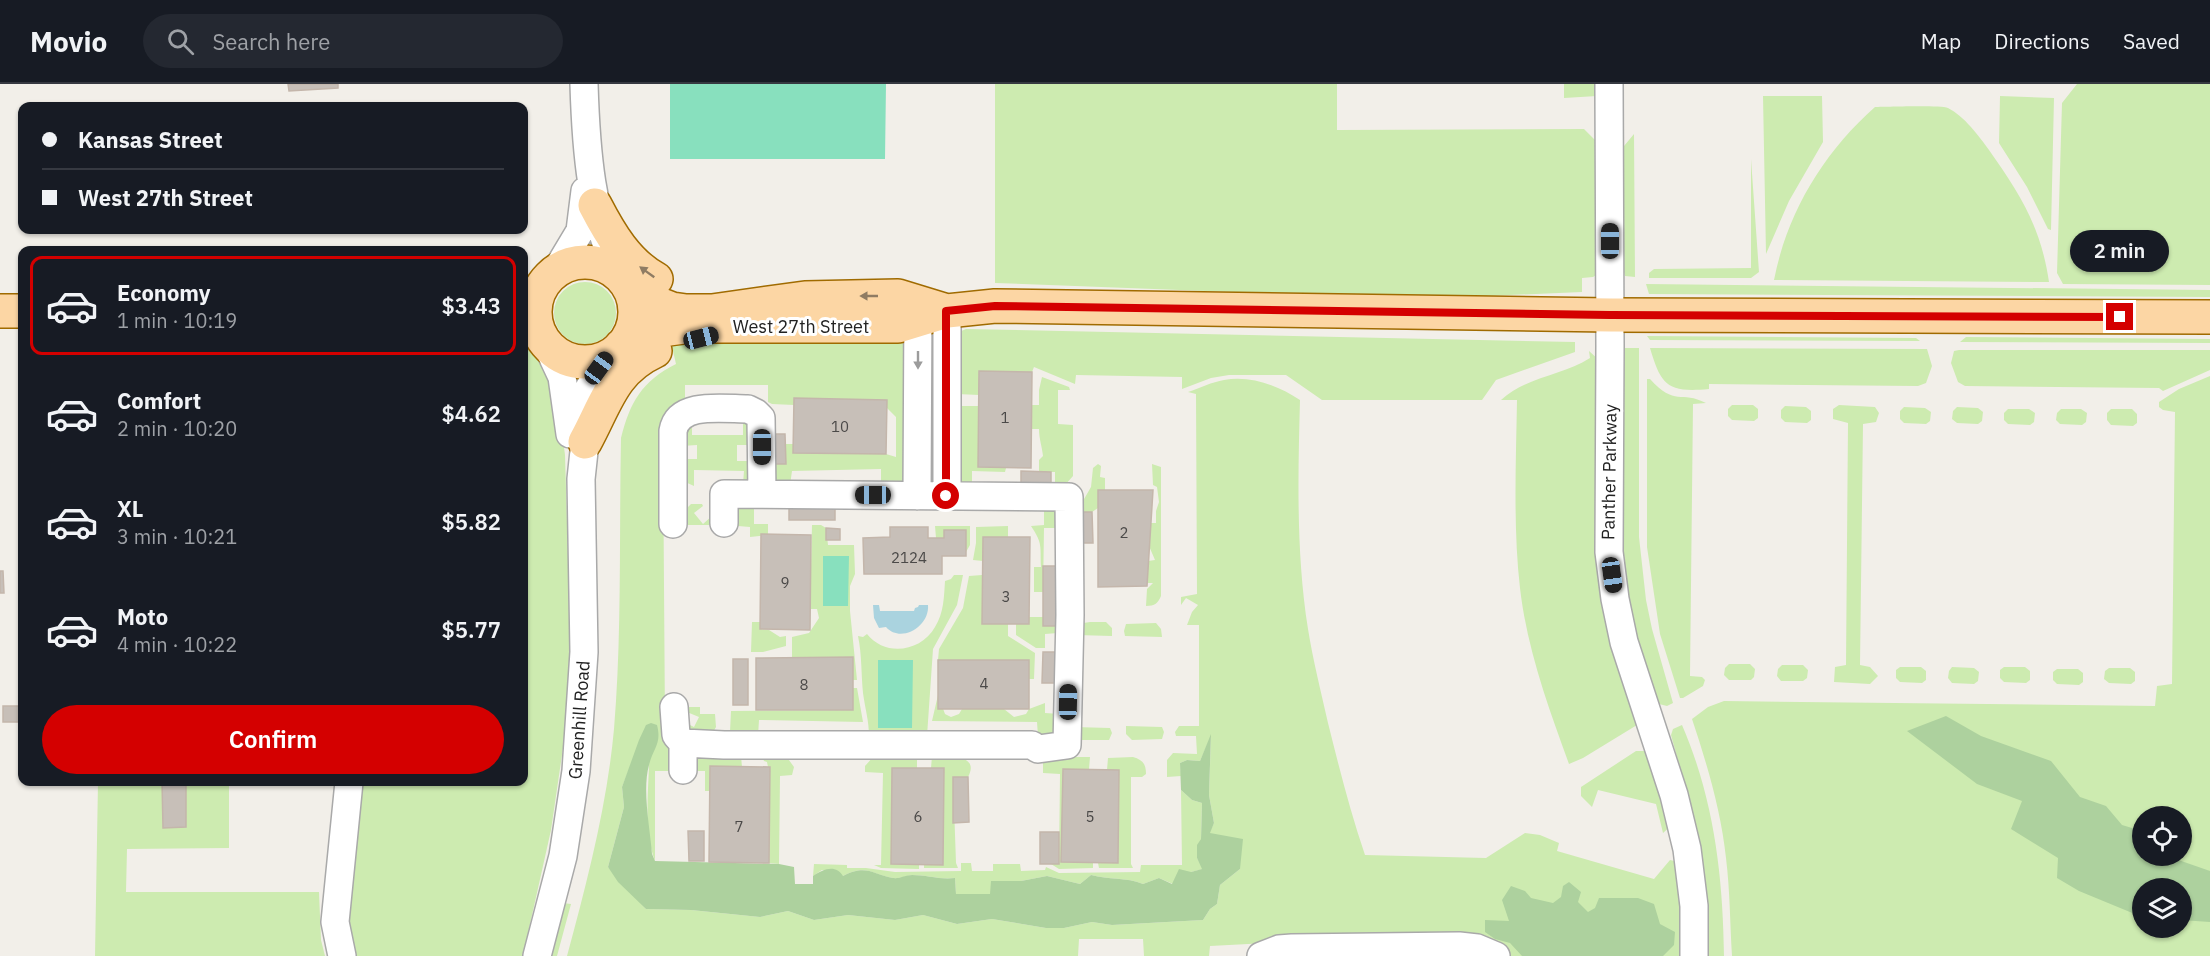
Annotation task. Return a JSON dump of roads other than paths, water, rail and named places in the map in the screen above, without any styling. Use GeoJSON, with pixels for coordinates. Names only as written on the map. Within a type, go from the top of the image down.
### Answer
{"type":"FeatureCollection","features":[{"type":"Feature","properties":{"kind":"main road"},"geometry":{"type":"LineString","coordinates":[[592,190],[606,227],[632,260],[647,274],[684,291],[706,296],[805,298]]}},
{"type":"Feature","properties":{"kind":"main road"},"geometry":{"type":"LineString","coordinates":[[582,262],[598,264],[614,271],[622,280],[633,298],[635,316],[631,332],[614,352],[591,362],[574,361],[559,355],[537,336],[534,316],[536,300],[544,277],[566,265],[582,262]]}},
{"type":"Feature","properties":{"kind":"main road","name":"West 27th Street"},"geometry":{"type":"LineString","coordinates":[[622,280],[644,298],[672,309],[687,311],[712,311],[805,298],[898,296],[928,311]]}},
{"type":"Feature","properties":{"kind":"main road","name":"West 27th Street"},"geometry":{"type":"LineString","coordinates":[[614,352],[633,339],[668,328],[898,326],[928,311],[995,306],[1610,315],[2210,317]]}},
{"type":"Feature","properties":{"kind":"main road"},"geometry":{"type":"LineString","coordinates":[[0,311],[18,311]]}},
{"type":"Feature","properties":{"kind":"main road"},"geometry":{"type":"LineString","coordinates":[[585,442],[610,391],[630,365],[657,350],[743,327]]}},
{"type":"Feature","properties":{"kind":"street"},"geometry":{"type":"LineString","coordinates":[[584,84],[592,190],[601,231],[622,280]]}},
{"type":"Feature","properties":{"kind":"street","name":"Panther Parkway"},"geometry":{"type":"LineString","coordinates":[[1609,84],[1609,552],[1613,587],[1624,642],[1668,774],[1686,842],[1694,906],[1694,956]]}},
{"type":"Feature","properties":{"kind":"street"},"geometry":{"type":"LineString","coordinates":[[544,277],[580,231],[584,195],[592,190]]}},
{"type":"Feature","properties":{"kind":"street"},"geometry":{"type":"LineString","coordinates":[[928,311],[946,404],[946,496]]}},
{"type":"Feature","properties":{"kind":"street"},"geometry":{"type":"LineString","coordinates":[[917,496],[918,405],[928,311]]}},
{"type":"Feature","properties":{"kind":"street","name":"Greenhill Road"},"geometry":{"type":"LineString","coordinates":[[537,336],[562,377],[571,445],[581,479]]}},
{"type":"Feature","properties":{"kind":"street","name":"Greenhill Road"},"geometry":{"type":"LineString","coordinates":[[537,956],[563,856],[576,771],[584,651],[581,479],[585,442],[585,402],[593,379],[614,352]]}},
{"type":"Feature","properties":{"kind":"street"},"geometry":{"type":"LineString","coordinates":[[918,405],[946,404]]}},
{"type":"Feature","properties":{"kind":"street"},"geometry":{"type":"LineString","coordinates":[[673,524],[673,431],[677,419],[688,411],[748,409],[756,412],[761,418],[762,494]]}},
{"type":"Feature","properties":{"kind":"street"},"geometry":{"type":"LineString","coordinates":[[683,743],[1032,745],[1038,749],[1067,745],[1070,615],[1069,497],[724,494],[724,523]]}},
{"type":"Feature","properties":{"kind":"street"},"geometry":{"type":"LineString","coordinates":[[674,707],[676,735],[683,743],[683,770]]}},
{"type":"Feature","properties":{"kind":"street"},"geometry":{"type":"LineString","coordinates":[[342,956],[335,922],[348,786]]}},
{"type":"Feature","properties":{"kind":"street"},"geometry":{"type":"LineString","coordinates":[[1261,956],[1279,949],[1292,948],[1459,946],[1478,948],[1496,956]]}},
{"type":"Feature","properties":{"kind":"water"},"geometry":{"type":"Polygon","coordinates":[[[873,605],[879,605],[880,611],[914,611],[919,605],[928,605],[927,613],[920,626],[899,634],[886,627],[879,628],[874,618],[873,605]]]}}]}
